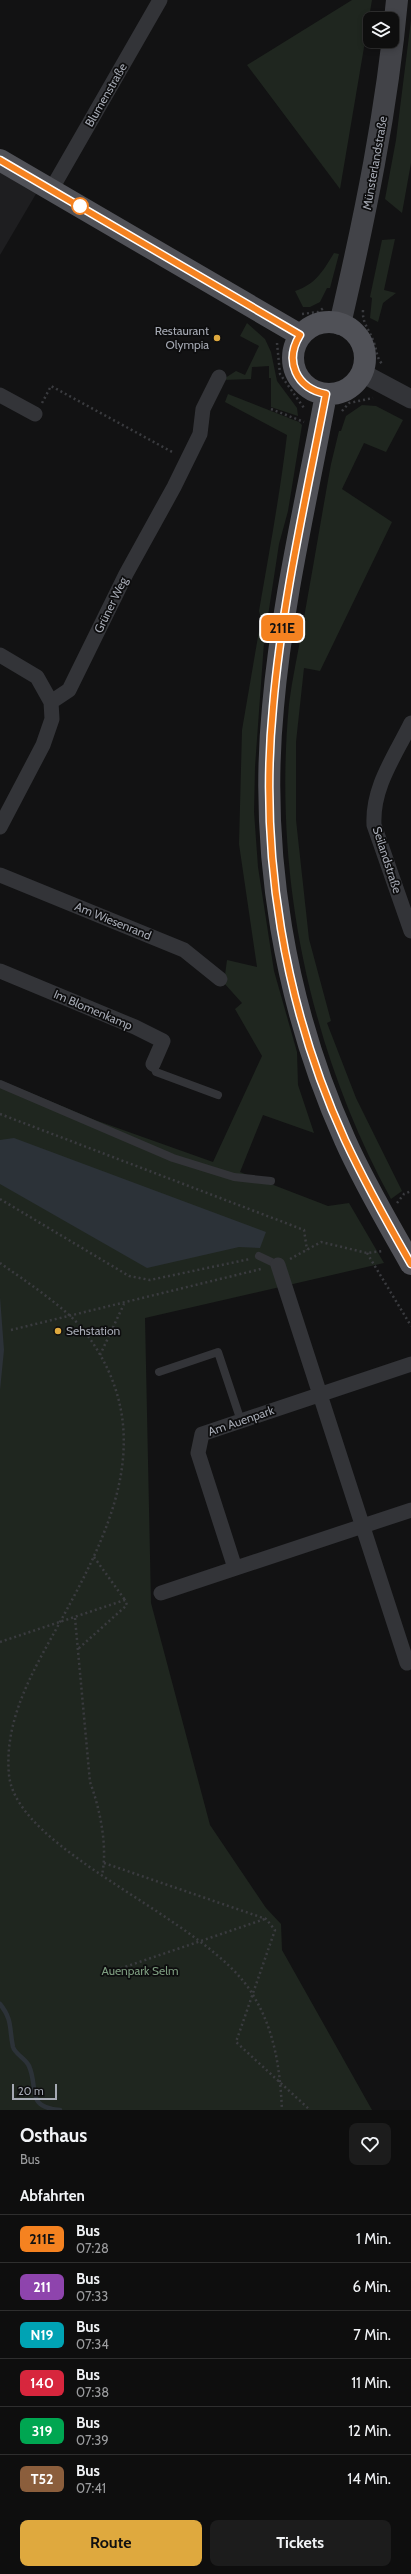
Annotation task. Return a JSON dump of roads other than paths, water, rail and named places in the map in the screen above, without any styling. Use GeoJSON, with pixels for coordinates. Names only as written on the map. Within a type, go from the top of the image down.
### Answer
{"type":"FeatureCollection","features":[{"type":"Feature","properties":{"kind":"main road","name":"Münsterlandstraße"},"geometry":{"type":"LineString","coordinates":[[340,324],[368,201],[386,95],[397,0]]}},
{"type":"Feature","properties":{"kind":"main road"},"geometry":{"type":"LineString","coordinates":[[0,160],[292,330],[318,323],[340,324],[354,332],[363,346],[365,362],[362,373],[356,382],[346,390],[326,394],[309,389],[297,376],[292,360],[294,347],[292,330]]}},
{"type":"Feature","properties":{"kind":"main road"},"geometry":{"type":"LineString","coordinates":[[326,394],[282,627],[269,758],[271,842],[281,928],[300,1012],[344,1138],[411,1264]]}},
{"type":"Feature","properties":{"kind":"street","name":"Blumenstraße"},"geometry":{"type":"LineString","coordinates":[[51,190],[160,0]]}},
{"type":"Feature","properties":{"kind":"street"},"geometry":{"type":"LineString","coordinates":[[362,373],[411,399]]}},
{"type":"Feature","properties":{"kind":"street","name":"Grüner Weg"},"geometry":{"type":"LineString","coordinates":[[51,702],[69,690],[126,574],[200,434],[203,409],[219,377]]}},
{"type":"Feature","properties":{"kind":"street"},"geometry":{"type":"LineString","coordinates":[[0,395],[35,414]]}},
{"type":"Feature","properties":{"kind":"street"},"geometry":{"type":"LineString","coordinates":[[0,655],[37,676],[51,702],[52,719],[49,732],[0,827]]}},
{"type":"Feature","properties":{"kind":"street","name":"Seilandstraße"},"geometry":{"type":"LineString","coordinates":[[411,723],[378,790],[374,814],[374,825],[411,931]]}},
{"type":"Feature","properties":{"kind":"street","name":"Am Wiesenrand"},"geometry":{"type":"LineString","coordinates":[[0,875],[184,950],[220,979]]}},
{"type":"Feature","properties":{"kind":"street","name":"Im Blomenkamp"},"geometry":{"type":"LineString","coordinates":[[0,971],[135,1027],[163,1041],[153,1064]]}},
{"type":"Feature","properties":{"kind":"street"},"geometry":{"type":"LineString","coordinates":[[278,1265],[321,1393],[406,1663],[411,1661]]}},
{"type":"Feature","properties":{"kind":"street","name":"Am Auenpark"},"geometry":{"type":"LineString","coordinates":[[235,1568],[198,1453],[202,1434],[411,1364]]}},
{"type":"Feature","properties":{"kind":"street"},"geometry":{"type":"LineString","coordinates":[[161,1593],[362,1525],[411,1510]]}},
{"type":"Feature","properties":{"kind":"lane"},"geometry":{"type":"LineString","coordinates":[[153,1064],[156,1072],[218,1095]]}},
{"type":"Feature","properties":{"kind":"lane"},"geometry":{"type":"LineString","coordinates":[[0,1084],[173,1158],[234,1177],[271,1181]]}},
{"type":"Feature","properties":{"kind":"lane"},"geometry":{"type":"LineString","coordinates":[[259,1256],[278,1265]]}},
{"type":"Feature","properties":{"kind":"lane"},"geometry":{"type":"LineString","coordinates":[[159,1372],[218,1352],[241,1421]]}},
{"type":"Feature","properties":{"kind":"waterway"},"geometry":{"type":"LineString","coordinates":[[0,2004],[9,2020],[14,2050],[26,2061],[29,2066],[37,2101],[49,2108],[60,2110]]}},
{"type":"Feature","properties":{"kind":"place","name":"Restaurant Olympia"},"geometry":{"type":"Point","coordinates":[217,338]}},
{"type":"Feature","properties":{"kind":"place","name":"Sehstation"},"geometry":{"type":"Point","coordinates":[58,1331]}},
{"type":"Feature","properties":{"kind":"park label","name":"Auenpark Selm"},"geometry":{"type":"Point","coordinates":[140,1971]}}]}
